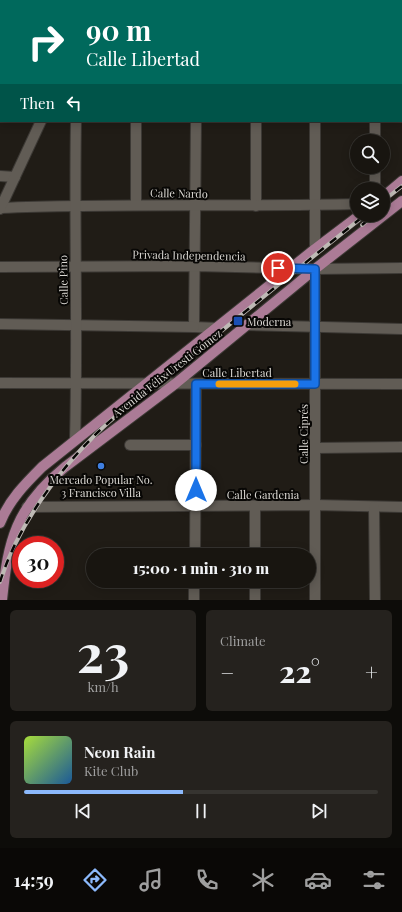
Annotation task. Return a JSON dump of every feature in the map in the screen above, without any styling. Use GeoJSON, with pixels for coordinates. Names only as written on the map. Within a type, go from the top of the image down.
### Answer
{"type":"FeatureCollection","features":[{"type":"Feature","properties":{"kind":"main road"},"geometry":{"type":"LineString","coordinates":[[390,191],[402,181]]}},
{"type":"Feature","properties":{"kind":"main road","name":"Avenida Félix Uresti Gómez"},"geometry":{"type":"LineString","coordinates":[[2,600],[6,561],[11,542],[20,520],[36,496],[54,476],[175,384],[315,269],[400,205]]}},
{"type":"Feature","properties":{"kind":"main road","name":"Avenida Félix Uresti Gómez"},"geometry":{"type":"LineString","coordinates":[[0,523],[8,506],[26,483],[42,467],[351,222]]}},
{"type":"Feature","properties":{"kind":"street"},"geometry":{"type":"LineString","coordinates":[[0,209],[41,122]]}},
{"type":"Feature","properties":{"kind":"street","name":"Calle Pino"},"geometry":{"type":"LineString","coordinates":[[75,440],[77,383],[74,205],[76,122]]}},
{"type":"Feature","properties":{"kind":"street"},"geometry":{"type":"LineString","coordinates":[[136,122],[136,205]]}},
{"type":"Feature","properties":{"kind":"street"},"geometry":{"type":"LineString","coordinates":[[194,327],[196,122]]}},
{"type":"Feature","properties":{"kind":"street"},"geometry":{"type":"LineString","coordinates":[[256,122],[256,206]]}},
{"type":"Feature","properties":{"kind":"street"},"geometry":{"type":"LineString","coordinates":[[315,122],[315,249]]}},
{"type":"Feature","properties":{"kind":"street"},"geometry":{"type":"LineString","coordinates":[[375,122],[375,134]]}},
{"type":"Feature","properties":{"kind":"street"},"geometry":{"type":"LineString","coordinates":[[0,176],[15,177]]}},
{"type":"Feature","properties":{"kind":"street","name":"Calle Nardo"},"geometry":{"type":"LineString","coordinates":[[0,209],[74,205],[256,206],[350,204]]}},
{"type":"Feature","properties":{"kind":"street","name":"Privada Independencia"},"geometry":{"type":"LineString","coordinates":[[0,267],[195,266],[315,269],[402,268]]}},
{"type":"Feature","properties":{"kind":"street","name":"Calle Ciprés"},"geometry":{"type":"LineString","coordinates":[[315,269],[315,600]]}},
{"type":"Feature","properties":{"kind":"street"},"geometry":{"type":"LineString","coordinates":[[0,324],[76,324],[218,328]]}},
{"type":"Feature","properties":{"kind":"street"},"geometry":{"type":"LineString","coordinates":[[245,325],[402,329]]}},
{"type":"Feature","properties":{"kind":"street","name":"Calle Libertad"},"geometry":{"type":"LineString","coordinates":[[0,383],[402,384]]}},
{"type":"Feature","properties":{"kind":"street"},"geometry":{"type":"LineString","coordinates":[[195,548],[196,384]]}},
{"type":"Feature","properties":{"kind":"street"},"geometry":{"type":"LineString","coordinates":[[130,445],[196,445]]}},
{"type":"Feature","properties":{"kind":"street"},"geometry":{"type":"LineString","coordinates":[[314,448],[402,447]]}},
{"type":"Feature","properties":{"kind":"street"},"geometry":{"type":"LineString","coordinates":[[255,506],[255,548]]}},
{"type":"Feature","properties":{"kind":"street","name":"Calle Gardenia"},"geometry":{"type":"LineString","coordinates":[[28,507],[402,507]]}},
{"type":"Feature","properties":{"kind":"street"},"geometry":{"type":"LineString","coordinates":[[374,507],[375,600]]}},
{"type":"Feature","properties":{"kind":"street"},"geometry":{"type":"LineString","coordinates":[[194,588],[194,600]]}},
{"type":"Feature","properties":{"kind":"street"},"geometry":{"type":"LineString","coordinates":[[255,588],[255,600]]}},
{"type":"Feature","properties":{"kind":"railway"},"geometry":{"type":"LineString","coordinates":[[390,195],[402,186]]}},
{"type":"Feature","properties":{"kind":"railway"},"geometry":{"type":"LineString","coordinates":[[0,582],[7,561],[40,501],[68,465],[98,432],[136,399],[356,222]]}},
{"type":"Feature","properties":{"kind":"railway"},"geometry":{"type":"LineString","coordinates":[[362,225],[366,222]]}},
{"type":"Feature","properties":{"kind":"slow traffic"},"geometry":{"type":"LineString","coordinates":[[219,384],[295,384]]}},
{"type":"Feature","properties":{"kind":"place","name":"Moderna"},"geometry":{"type":"Point","coordinates":[238,321]}},
{"type":"Feature","properties":{"kind":"place","name":"Mercado Popular No. 3 Francisco Villa"},"geometry":{"type":"Point","coordinates":[101,466]}},
{"type":"Feature","properties":{"kind":"route"},"geometry":{"type":"LineString","coordinates":[[196,490],[196,384],[315,384],[315,269],[278,268]]}}]}
